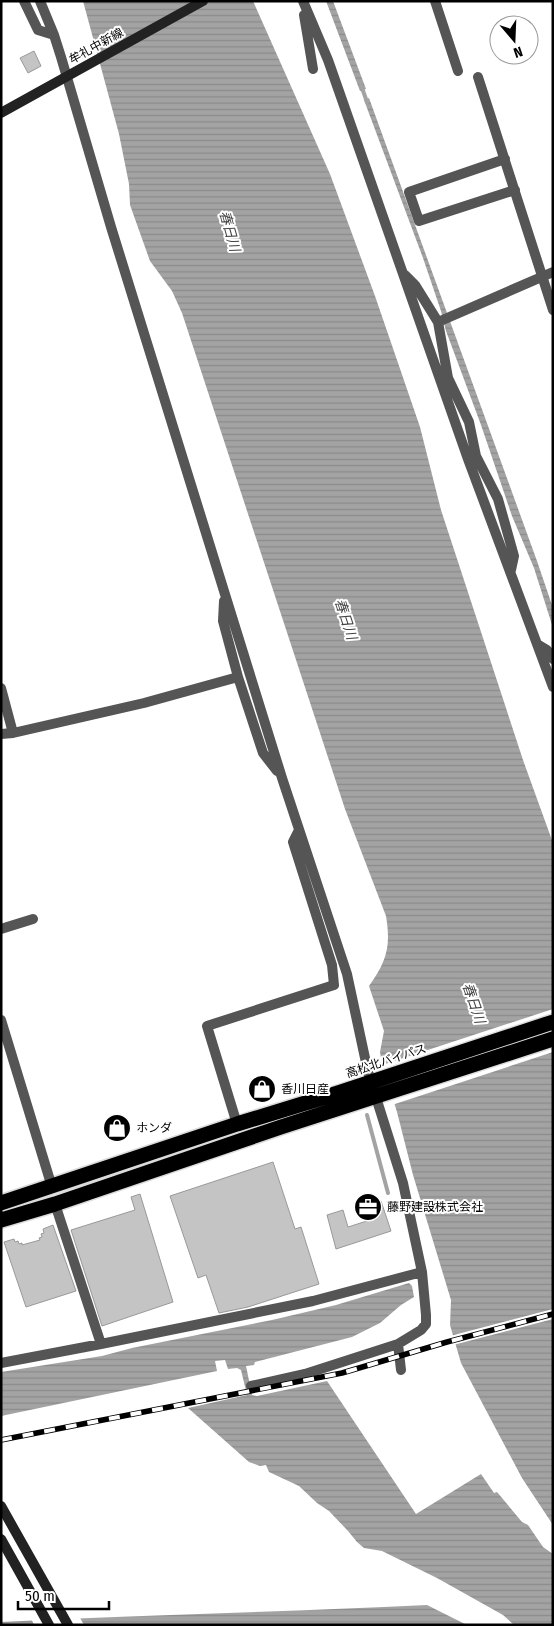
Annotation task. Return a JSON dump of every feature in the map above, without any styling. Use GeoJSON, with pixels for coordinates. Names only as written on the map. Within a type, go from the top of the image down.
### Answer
{"type":"FeatureCollection","features":[{"type":"Feature","properties":{"kind":"highway","name":"高松北バイパス"},"geometry":{"type":"LineString","coordinates":[[1,1203],[237,1124],[553,1022]]}},
{"type":"Feature","properties":{"kind":"highway"},"geometry":{"type":"LineString","coordinates":[[1,1220],[55,1204],[553,1039]]}},
{"type":"Feature","properties":{"kind":"highway"},"geometry":{"type":"LineString","coordinates":[[276,1112],[282,1128]]}},
{"type":"Feature","properties":{"kind":"street"},"geometry":{"type":"LineString","coordinates":[[24,1],[38,30],[54,34]]}},
{"type":"Feature","properties":{"kind":"street"},"geometry":{"type":"LineString","coordinates":[[40,1],[71,74],[114,236],[282,778],[348,974],[403,1184],[422,1272],[426,1324],[422,1330],[398,1344],[305,1374],[251,1386]]}},
{"type":"Feature","properties":{"kind":"street","name":"牟礼中新線"},"geometry":{"type":"LineString","coordinates":[[1,113],[203,1]]}},
{"type":"Feature","properties":{"kind":"street"},"geometry":{"type":"LineString","coordinates":[[303,1],[313,69]]}},
{"type":"Feature","properties":{"kind":"street"},"geometry":{"type":"LineString","coordinates":[[303,1],[328,60],[402,272],[444,379],[553,687]]}},
{"type":"Feature","properties":{"kind":"street"},"geometry":{"type":"LineString","coordinates":[[435,1],[458,71]]}},
{"type":"Feature","properties":{"kind":"street"},"geometry":{"type":"LineString","coordinates":[[478,77],[553,310]]}},
{"type":"Feature","properties":{"kind":"street"},"geometry":{"type":"LineString","coordinates":[[505,159],[409,192],[419,221],[515,190]]}},
{"type":"Feature","properties":{"kind":"street"},"geometry":{"type":"LineString","coordinates":[[402,272],[415,285],[438,322],[444,379]]}},
{"type":"Feature","properties":{"kind":"street"},"geometry":{"type":"LineString","coordinates":[[438,322],[553,272]]}},
{"type":"Feature","properties":{"kind":"street"},"geometry":{"type":"LineString","coordinates":[[225,595],[223,621],[238,677],[263,753],[282,778]]}},
{"type":"Feature","properties":{"kind":"street"},"geometry":{"type":"LineString","coordinates":[[537,644],[547,650],[553,659]]}},
{"type":"Feature","properties":{"kind":"street"},"geometry":{"type":"LineString","coordinates":[[1,734],[13,733],[144,703],[238,677]]}},
{"type":"Feature","properties":{"kind":"street"},"geometry":{"type":"LineString","coordinates":[[1,688],[13,733]]}},
{"type":"Feature","properties":{"kind":"street"},"geometry":{"type":"LineString","coordinates":[[237,1124],[207,1026],[334,985],[332,964],[293,842],[299,830]]}},
{"type":"Feature","properties":{"kind":"street"},"geometry":{"type":"LineString","coordinates":[[1,929],[33,919]]}},
{"type":"Feature","properties":{"kind":"street"},"geometry":{"type":"LineString","coordinates":[[1,1020],[52,1187]]}},
{"type":"Feature","properties":{"kind":"street"},"geometry":{"type":"LineString","coordinates":[[55,1204],[101,1344]]}},
{"type":"Feature","properties":{"kind":"street"},"geometry":{"type":"LineString","coordinates":[[1,1362],[101,1344],[313,1301],[422,1272]]}},
{"type":"Feature","properties":{"kind":"street"},"geometry":{"type":"LineString","coordinates":[[398,1344],[401,1370]]}},
{"type":"Feature","properties":{"kind":"street"},"geometry":{"type":"LineString","coordinates":[[1,1506],[68,1625]]}},
{"type":"Feature","properties":{"kind":"street"},"geometry":{"type":"LineString","coordinates":[[1,1540],[49,1625]]}},
{"type":"Feature","properties":{"kind":"water","name":"春日川"},"geometry":{"type":"Polygon","coordinates":[[[83,1],[253,1],[330,174],[375,296],[420,427],[441,510],[523,760],[553,843],[553,1525],[522,1478],[461,1363],[450,1325],[451,1300],[382,1064],[380,1052],[384,1031],[369,986],[384,961],[388,945],[386,916],[345,809],[182,313],[172,291],[150,261],[130,205],[129,184],[119,134],[83,1]]]}},
{"type":"Feature","properties":{"kind":"water"},"geometry":{"type":"Polygon","coordinates":[[[326,1],[333,1],[366,89],[360,91],[326,1]]]}},
{"type":"Feature","properties":{"kind":"water"},"geometry":{"type":"Polygon","coordinates":[[[369,98],[537,561],[553,608],[553,628],[534,568],[512,516],[446,331],[423,258],[364,100],[369,98]]]}},
{"type":"Feature","properties":{"kind":"water"},"geometry":{"type":"Polygon","coordinates":[[[409,1283],[412,1286],[414,1297],[401,1305],[380,1323],[352,1337],[246,1366],[252,1395],[257,1396],[327,1381],[416,1514],[481,1474],[494,1493],[497,1492],[522,1522],[528,1525],[543,1547],[553,1554],[553,1625],[514,1625],[503,1615],[437,1578],[382,1551],[364,1548],[329,1511],[317,1503],[299,1486],[269,1472],[266,1465],[260,1466],[249,1462],[188,1408],[247,1395],[241,1370],[237,1368],[228,1369],[225,1360],[215,1361],[217,1371],[1,1416],[1,1372],[102,1356],[132,1348],[272,1320],[336,1305],[409,1283]]]}},
{"type":"Feature","properties":{"kind":"water"},"geometry":{"type":"Polygon","coordinates":[[[427,1605],[467,1625],[1,1625],[1,1622],[427,1605]]]}},
{"type":"Feature","properties":{"kind":"pier"},"geometry":{"type":"Polygon","coordinates":[[[553,1009],[553,1052],[392,1105],[379,1066],[553,1009]]]}},
{"type":"Feature","properties":{"kind":"pier"},"geometry":{"type":"Polygon","coordinates":[[[553,1309],[553,1319],[453,1345],[450,1336],[553,1309]]]}},
{"type":"Feature","properties":{"kind":"pier"},"geometry":{"type":"Polygon","coordinates":[[[79,1616],[84,1625],[34,1625],[31,1618],[79,1616]]]}},
{"type":"Feature","properties":{"kind":"building"},"geometry":{"type":"Polygon","coordinates":[[[34,51],[41,66],[28,73],[20,58],[34,51]]]}},
{"type":"Feature","properties":{"kind":"building"},"geometry":{"type":"Polygon","coordinates":[[[273,1162],[295,1229],[301,1227],[319,1284],[248,1307],[219,1313],[206,1275],[198,1278],[170,1196],[273,1162]]]}},
{"type":"Feature","properties":{"kind":"building"},"geometry":{"type":"Polygon","coordinates":[[[140,1194],[173,1302],[102,1326],[71,1230],[135,1210],[131,1197],[140,1194]]]}},
{"type":"Feature","properties":{"kind":"building"},"geometry":{"type":"Polygon","coordinates":[[[381,1201],[391,1231],[336,1249],[327,1215],[343,1210],[348,1227],[370,1220],[365,1206],[381,1201]]]}},
{"type":"Feature","properties":{"kind":"building"},"geometry":{"type":"Polygon","coordinates":[[[53,1225],[76,1291],[26,1307],[4,1242],[14,1239],[15,1242],[18,1241],[22,1245],[40,1240],[41,1234],[44,1233],[43,1229],[53,1225]]]}},
{"type":"Feature","properties":{"kind":"waterway"},"geometry":{"type":"LineString","coordinates":[[361,85],[367,102]]}},
{"type":"Feature","properties":{"kind":"waterway"},"geometry":{"type":"LineString","coordinates":[[367,1115],[388,1193]]}},
{"type":"Feature","properties":{"kind":"railway"},"geometry":{"type":"LineString","coordinates":[[1,1440],[342,1373],[447,1342],[553,1314]]}},
{"type":"Feature","properties":{"kind":"place","name":"香川日産"},"geometry":{"type":"Point","coordinates":[262,1089]}},
{"type":"Feature","properties":{"kind":"place","name":"ホンダ"},"geometry":{"type":"Point","coordinates":[117,1128]}},
{"type":"Feature","properties":{"kind":"place","name":"藤野建設株式会社"},"geometry":{"type":"Point","coordinates":[368,1207]}}]}
